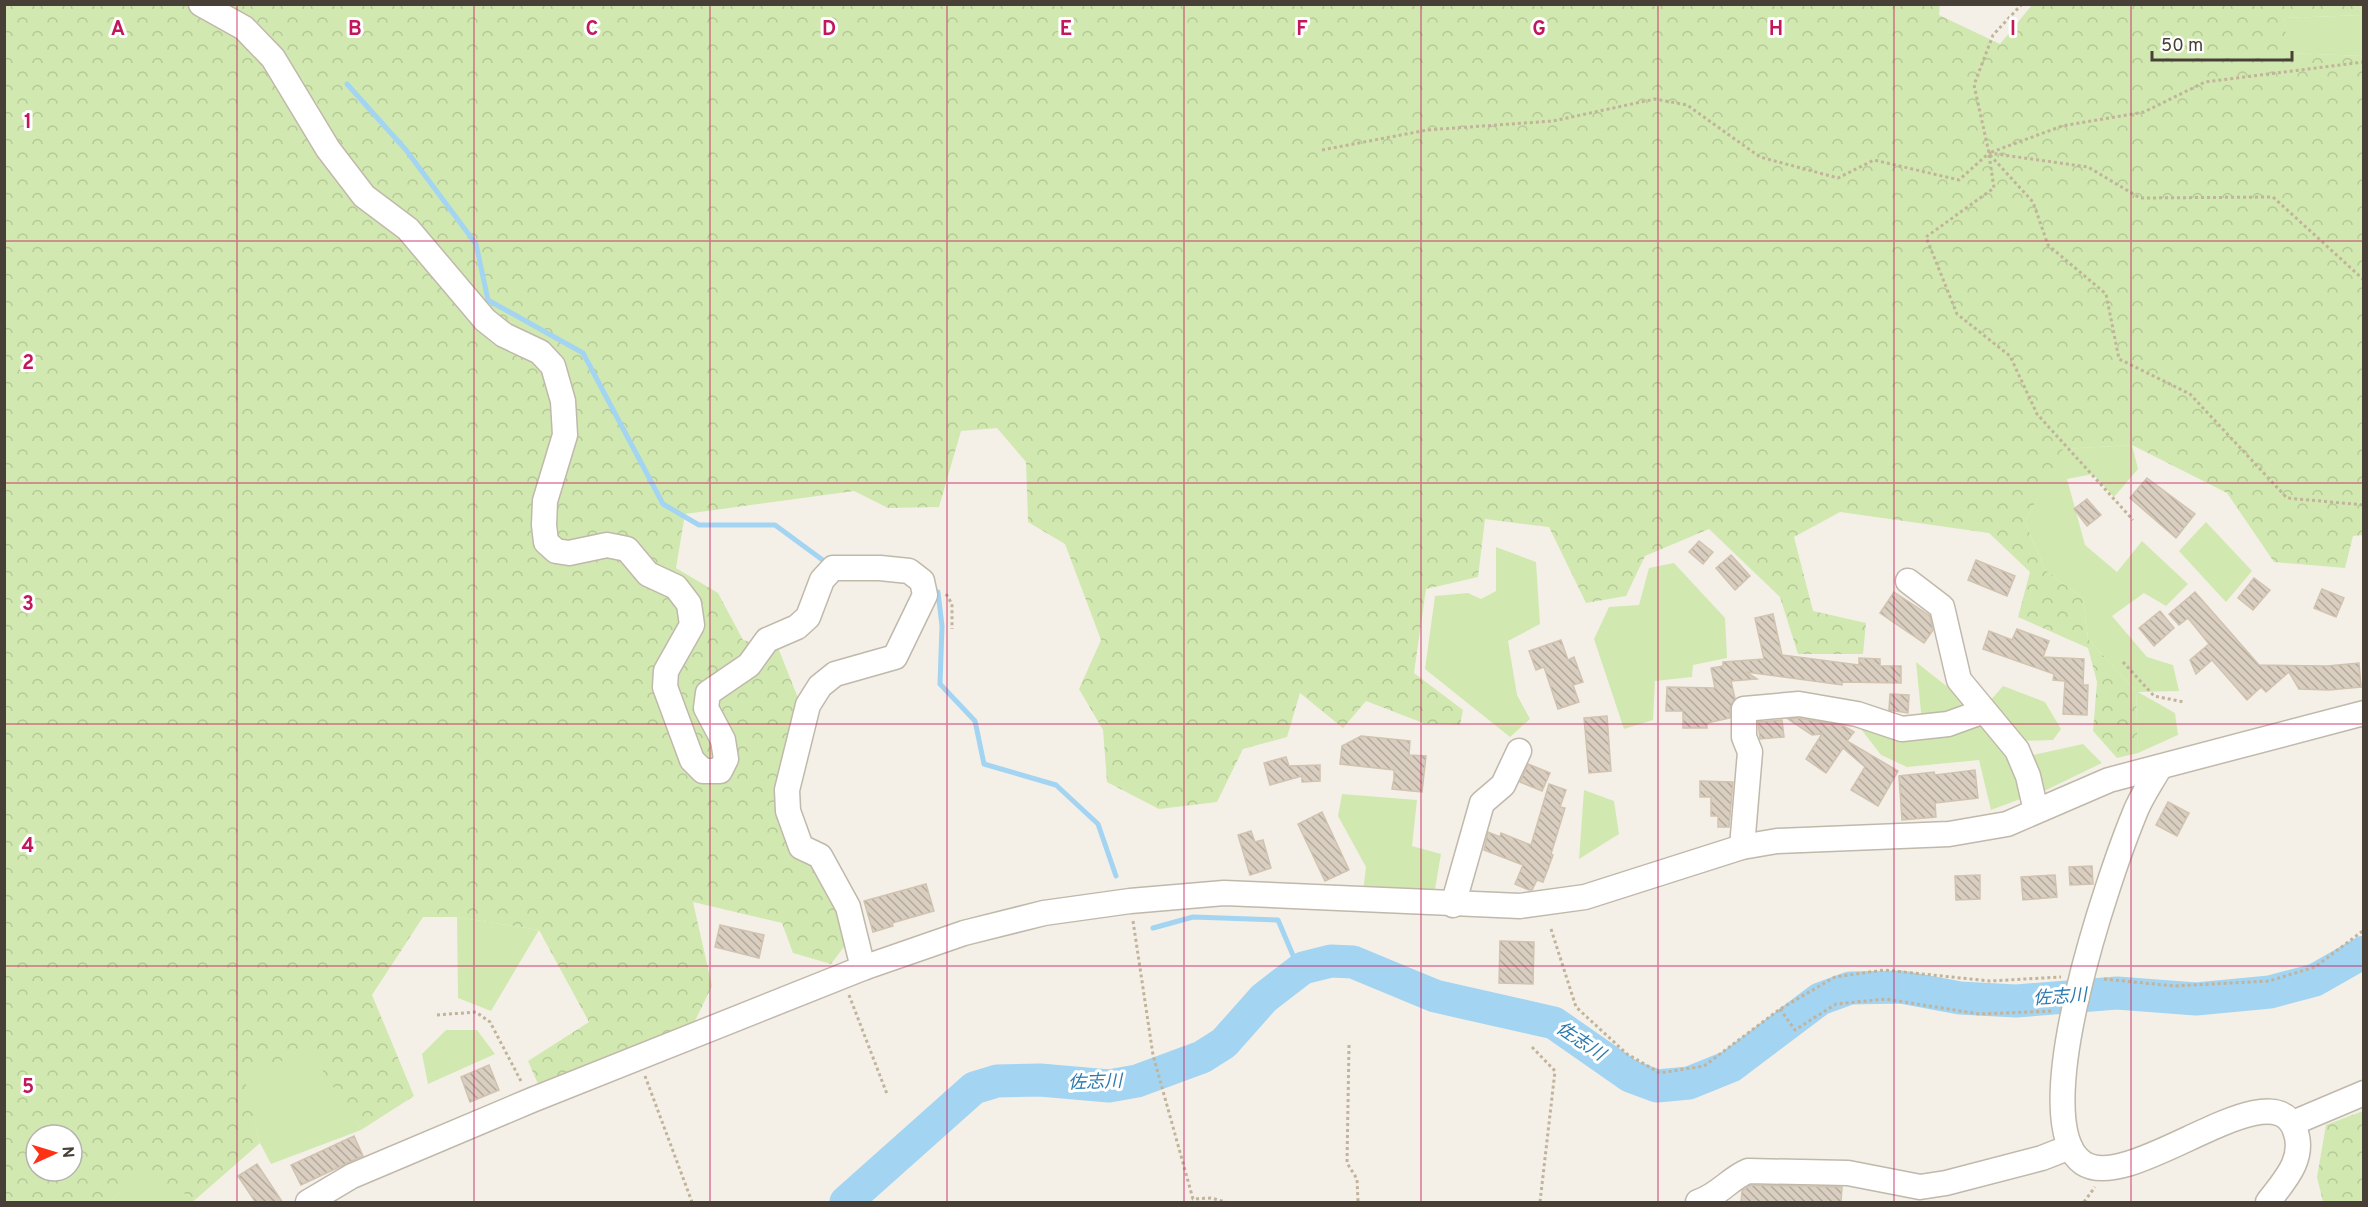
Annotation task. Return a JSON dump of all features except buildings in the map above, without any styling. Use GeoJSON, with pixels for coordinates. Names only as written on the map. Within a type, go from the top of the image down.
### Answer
{"type":"FeatureCollection","features":[{"type":"Feature","properties":{"kind":"street"},"geometry":{"type":"LineString","coordinates":[[201,4],[244,28],[273,58],[328,149],[364,196],[408,229],[485,320],[504,335],[540,352],[553,366],[563,401],[566,435],[545,501],[546,542],[556,552],[569,554],[607,545],[627,549],[648,574],[675,587],[689,604],[692,625],[666,671],[664,687],[692,760],[703,771],[720,771],[726,759],[723,740],[706,708],[708,693],[749,665],[767,640],[797,627],[808,617],[822,580],[833,568],[880,568],[909,571],[922,581],[925,595],[895,657],[836,674],[820,686],[808,705],[787,790],[788,811],[801,847],[820,856],[848,907],[853,972]]}},
{"type":"Feature","properties":{"kind":"street"},"geometry":{"type":"LineString","coordinates":[[1908,581],[1942,607],[1959,680],[2017,750],[2028,776],[2036,812]]}},
{"type":"Feature","properties":{"kind":"street"},"geometry":{"type":"LineString","coordinates":[[1742,847],[1750,752],[1744,737],[1744,709],[1799,704],[1857,714],[1902,729],[1948,724],[1984,711]]}},
{"type":"Feature","properties":{"kind":"street"},"geometry":{"type":"LineString","coordinates":[[308,1203],[352,1176],[531,1100],[853,972],[964,933],[1033,916],[1130,901],[1224,893],[1350,897],[1453,905],[1520,906],[1585,897],[1742,847],[1777,841],[1949,834],[2007,824],[2109,780],[2364,713]]}},
{"type":"Feature","properties":{"kind":"street"},"geometry":{"type":"LineString","coordinates":[[1453,905],[1482,803],[1503,785],[1519,751]]}},
{"type":"Feature","properties":{"kind":"street"},"geometry":{"type":"LineString","coordinates":[[2160,767],[2131,822],[2116,861],[2080,976],[2062,1087],[2063,1120],[2070,1147],[2083,1163],[2103,1169],[2132,1164],[2240,1116],[2265,1111],[2283,1116],[2293,1123],[2299,1140],[2296,1164],[2268,1203]]}},
{"type":"Feature","properties":{"kind":"street"},"geometry":{"type":"LineString","coordinates":[[2293,1123],[2364,1094]]}},
{"type":"Feature","properties":{"kind":"street"},"geometry":{"type":"LineString","coordinates":[[1698,1203],[1713,1197],[1748,1171],[1848,1173],[1920,1186],[1946,1183],[2042,1158],[2070,1147]]}},
{"type":"Feature","properties":{"kind":"path"},"geometry":{"type":"LineString","coordinates":[[2022,4],[1993,35],[1974,85],[1994,188],[1926,237],[1957,314],[2010,356],[2037,414],[2133,520]]}},
{"type":"Feature","properties":{"kind":"path"},"geometry":{"type":"LineString","coordinates":[[1322,150],[1427,130],[1552,121],[1655,99],[1687,105],[1760,157],[1838,178],[1874,160],[1959,180],[1989,153],[2062,126],[2144,112],[2205,82],[2364,62]]}},
{"type":"Feature","properties":{"kind":"path"},"geometry":{"type":"LineString","coordinates":[[1989,153],[2088,167],[2140,198],[2273,197],[2364,280]]}},
{"type":"Feature","properties":{"kind":"path"},"geometry":{"type":"LineString","coordinates":[[1989,153],[2033,202],[2048,245],[2106,294],[2119,359],[2190,394],[2287,498],[2364,506]]}},
{"type":"Feature","properties":{"kind":"path"},"geometry":{"type":"LineString","coordinates":[[2123,662],[2154,696],[2184,702]]}},
{"type":"Feature","properties":{"kind":"path"},"geometry":{"type":"LineString","coordinates":[[1130,901],[1153,1055],[1193,1199]]}},
{"type":"Feature","properties":{"kind":"path"},"geometry":{"type":"LineString","coordinates":[[1551,929],[1576,1007],[1627,1054],[1660,1073],[1704,1066],[1780,1009],[1835,976],[1884,970],[1990,981],[2080,976],[2174,986],[2269,981],[2315,967],[2364,930]]}},
{"type":"Feature","properties":{"kind":"path"},"geometry":{"type":"LineString","coordinates":[[853,972],[886,1094]]}},
{"type":"Feature","properties":{"kind":"path"},"geometry":{"type":"LineString","coordinates":[[1780,1009],[1795,1030],[1836,1004],[1886,999],[1979,1014],[2074,1011]]}},
{"type":"Feature","properties":{"kind":"path"},"geometry":{"type":"LineString","coordinates":[[437,1015],[476,1012],[490,1022],[531,1100]]}},
{"type":"Feature","properties":{"kind":"path"},"geometry":{"type":"LineString","coordinates":[[1349,1045],[1347,1163],[1357,1179],[1358,1203]]}},
{"type":"Feature","properties":{"kind":"path"},"geometry":{"type":"LineString","coordinates":[[1532,1047],[1555,1071],[1540,1203]]}},
{"type":"Feature","properties":{"kind":"path"},"geometry":{"type":"LineString","coordinates":[[638,1058],[692,1203]]}},
{"type":"Feature","properties":{"kind":"path"},"geometry":{"type":"LineString","coordinates":[[1188,1203],[1193,1199],[1211,1198],[1226,1203]]}},
{"type":"Feature","properties":{"kind":"green space"},"geometry":{"type":"Polygon","coordinates":[[[1940,4],[1939,15],[2000,44],[2032,5],[2363,5],[2363,15],[2283,18],[2290,53],[2363,56],[2364,535],[2353,536],[2345,568],[2274,562],[2227,493],[2132,445],[2063,449],[2025,522],[2045,570],[2083,598],[2088,639],[2136,691],[2138,753],[2117,758],[2093,731],[2097,682],[2088,648],[2018,617],[2030,572],[1989,533],[1840,512],[1794,537],[1813,611],[1866,623],[1863,654],[1798,654],[1780,597],[1709,529],[1645,556],[1626,596],[1586,603],[1549,527],[1485,519],[1478,577],[1426,589],[1414,673],[1463,710],[1460,725],[1423,723],[1366,701],[1343,728],[1300,693],[1287,737],[1243,749],[1217,802],[1159,809],[1107,782],[1103,730],[1079,689],[1101,640],[1065,544],[1028,522],[1026,462],[997,428],[961,431],[939,507],[888,508],[854,491],[685,514],[676,568],[718,593],[743,640],[779,650],[800,703],[777,796],[817,863],[850,939],[831,964],[793,953],[782,923],[693,902],[712,986],[691,1029],[538,1084],[528,1061],[589,1022],[539,930],[457,917],[423,917],[372,995],[414,1096],[361,1130],[310,1051],[244,1075],[260,1143],[196,1199],[144,1174],[109,1202],[5,1202],[5,5],[1940,4]]]}},
{"type":"Feature","properties":{"kind":"green space"},"geometry":{"type":"Polygon","coordinates":[[[2363,15],[2363,56],[2289,53],[2283,18],[2363,15]]]}},
{"type":"Feature","properties":{"kind":"green space"},"geometry":{"type":"Polygon","coordinates":[[[2132,445],[2138,469],[2114,497],[2093,474],[2067,479],[2085,545],[2117,572],[2142,541],[2188,584],[2166,606],[2144,593],[2112,616],[2147,657],[2173,665],[2179,691],[2138,692],[2175,713],[2178,735],[2138,753],[2136,691],[2088,639],[2083,598],[2045,570],[2025,522],[2062,449],[2132,445]]]}},
{"type":"Feature","properties":{"kind":"green space"},"geometry":{"type":"Polygon","coordinates":[[[2206,522],[2252,571],[2226,602],[2179,551],[2206,522]]]}},
{"type":"Feature","properties":{"kind":"green space"},"geometry":{"type":"Polygon","coordinates":[[[1496,547],[1536,562],[1540,624],[1508,641],[1517,695],[1530,719],[1510,737],[1425,669],[1435,596],[1468,593],[1481,599],[1496,591],[1496,547]]]}},
{"type":"Feature","properties":{"kind":"green space"},"geometry":{"type":"Polygon","coordinates":[[[1674,563],[1725,618],[1727,658],[1693,665],[1692,677],[1655,681],[1653,720],[1624,729],[1594,639],[1609,607],[1639,605],[1649,568],[1674,563]]]}},
{"type":"Feature","properties":{"kind":"green space"},"geometry":{"type":"Polygon","coordinates":[[[1916,662],[1969,704],[1922,722],[1916,662]]]}},
{"type":"Feature","properties":{"kind":"green space"},"geometry":{"type":"Polygon","coordinates":[[[2003,686],[2045,702],[2061,729],[2053,740],[2022,741],[1989,702],[2003,686]]]}},
{"type":"Feature","properties":{"kind":"green space"},"geometry":{"type":"Polygon","coordinates":[[[1980,720],[2009,747],[2023,798],[1991,810],[1979,760],[1907,767],[1881,755],[1858,725],[1980,720]]]}},
{"type":"Feature","properties":{"kind":"green space"},"geometry":{"type":"Polygon","coordinates":[[[2083,744],[2102,763],[2042,792],[2029,756],[2083,744]]]}},
{"type":"Feature","properties":{"kind":"green space"},"geometry":{"type":"Polygon","coordinates":[[[1584,790],[1614,801],[1619,834],[1579,859],[1584,790]]]}},
{"type":"Feature","properties":{"kind":"green space"},"geometry":{"type":"Polygon","coordinates":[[[1342,794],[1417,800],[1412,846],[1441,854],[1434,895],[1363,891],[1366,867],[1338,816],[1342,794]]]}},
{"type":"Feature","properties":{"kind":"green space"},"geometry":{"type":"Polygon","coordinates":[[[457,917],[539,930],[491,1011],[458,998],[457,917]]]}},
{"type":"Feature","properties":{"kind":"green space"},"geometry":{"type":"Polygon","coordinates":[[[446,1030],[477,1030],[495,1054],[428,1084],[422,1054],[446,1030]]]}},
{"type":"Feature","properties":{"kind":"green space"},"geometry":{"type":"Polygon","coordinates":[[[311,1050],[361,1130],[271,1164],[260,1143],[243,1075],[311,1050]]]}},
{"type":"Feature","properties":{"kind":"green space"},"geometry":{"type":"Polygon","coordinates":[[[2363,1111],[2363,1202],[2323,1202],[2317,1177],[2326,1125],[2363,1111]]]}},
{"type":"Feature","properties":{"kind":"green space"},"geometry":{"type":"Polygon","coordinates":[[[144,1173],[196,1199],[192,1202],[109,1202],[144,1173]]]}},
{"type":"Feature","properties":{"kind":"waterway"},"geometry":{"type":"LineString","coordinates":[[347,84],[406,150],[476,244],[488,300],[583,353],[663,504],[699,525],[775,525],[824,561],[831,560]]}},
{"type":"Feature","properties":{"kind":"waterway"},"geometry":{"type":"LineString","coordinates":[[938,592],[942,626],[940,684],[975,721],[984,764],[1056,785],[1098,824],[1116,876]]}},
{"type":"Feature","properties":{"kind":"waterway"},"geometry":{"type":"LineString","coordinates":[[1153,928],[1193,917],[1278,920],[1295,960],[1303,968]]}},
{"type":"Feature","properties":{"kind":"waterway","name":"佐志川"},"geometry":{"type":"LineString","coordinates":[[846,1202],[974,1088],[997,1081],[1040,1080],[1109,1086],[1137,1081],[1202,1057],[1224,1043],[1264,998],[1303,968],[1331,961],[1353,962],[1435,996],[1554,1023],[1630,1076],[1657,1086],[1689,1083],[1731,1066],[1820,999],[1850,988],[1901,987],[1960,998],[2016,1001],[2117,993],[2196,999],[2270,992],[2315,980],[2364,952]]}}]}
